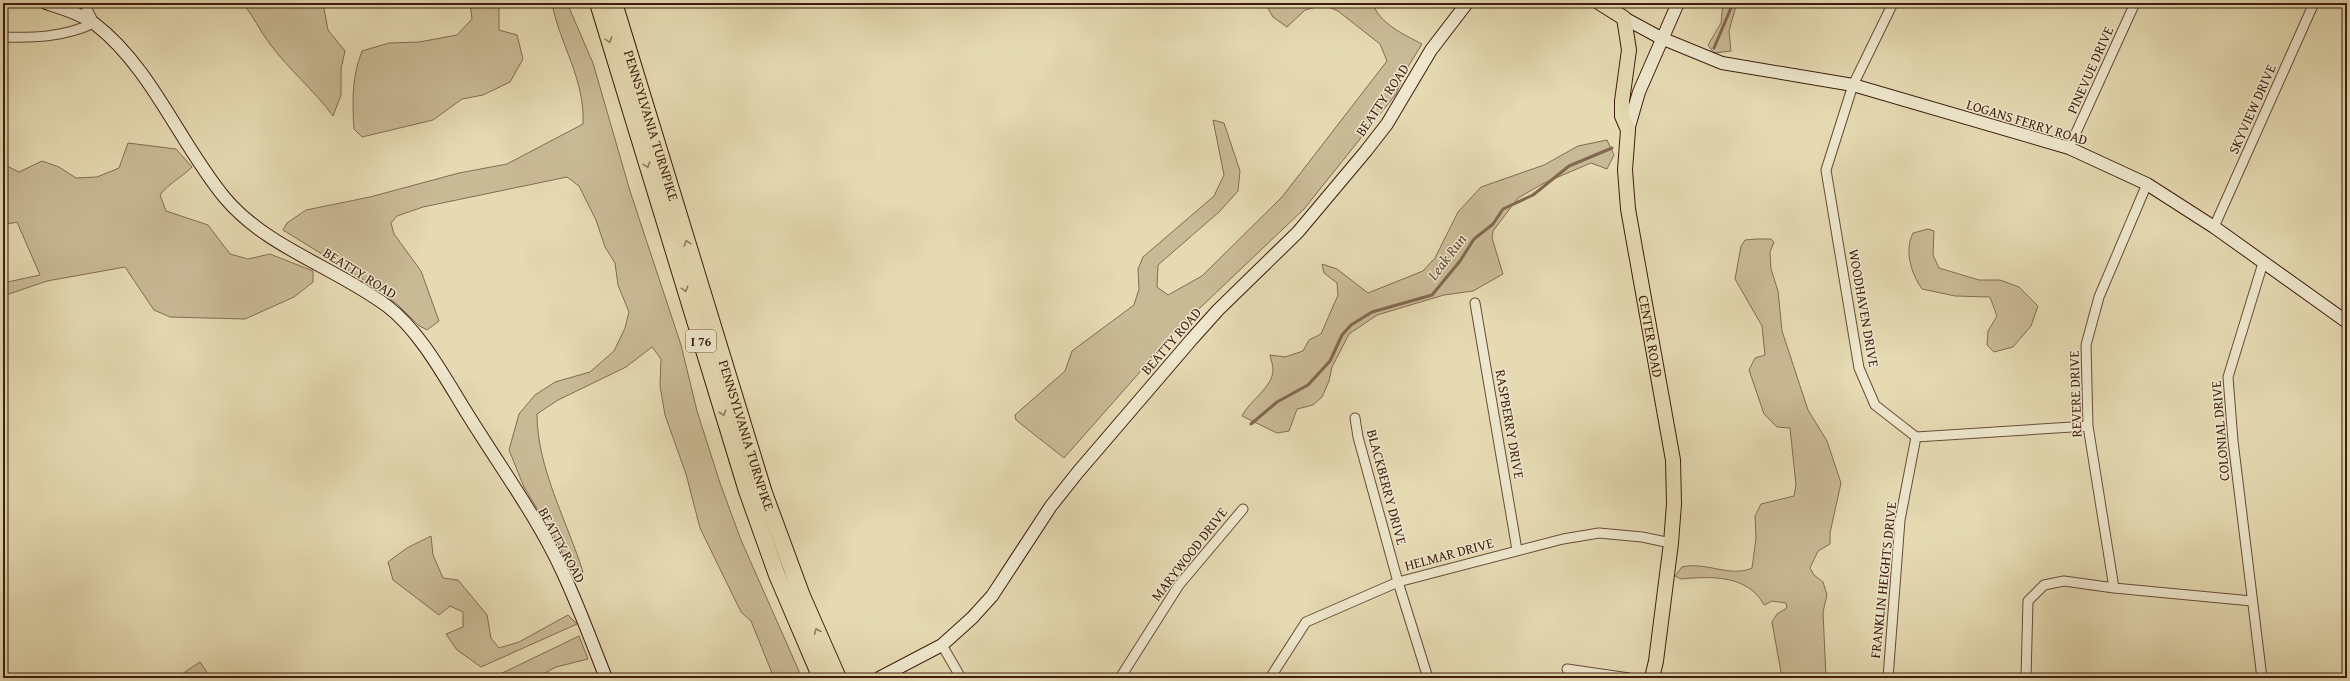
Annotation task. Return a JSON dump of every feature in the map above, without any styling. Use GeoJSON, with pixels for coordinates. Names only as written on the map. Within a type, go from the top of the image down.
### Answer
{"type":"FeatureCollection","features":[{"type":"Feature","properties":{"kind":"highway","name":"PENNSYLVANIA TURNPIKE"},"geometry":{"type":"LineString","coordinates":[[598,3],[747,492],[777,575],[828,674]]}},
{"type":"Feature","properties":{"kind":"highway","name":"PENNSYLVANIA TURNPIKE"},"geometry":{"type":"LineString","coordinates":[[614,3],[764,493],[802,596],[828,674]]}},
{"type":"Feature","properties":{"kind":"main road"},"geometry":{"type":"LineString","coordinates":[[1600,3],[1624,18],[1629,50],[1623,85],[1622,116],[1628,130]]}},
{"type":"Feature","properties":{"kind":"main road","name":"CENTER ROAD"},"geometry":{"type":"LineString","coordinates":[[1628,130],[1625,170],[1628,208],[1673,460],[1674,504],[1671,543],[1656,661],[1652,678]]}},
{"type":"Feature","properties":{"kind":"street","name":"BEATTY ROAD"},"geometry":{"type":"LineString","coordinates":[[46,3],[94,23],[116,43],[138,69],[225,198],[242,216],[263,232],[387,306],[404,322],[438,367],[543,535],[563,574],[606,678]]}},
{"type":"Feature","properties":{"kind":"street"},"geometry":{"type":"LineString","coordinates":[[3,37],[35,38],[78,31],[94,23],[84,3]]}},
{"type":"Feature","properties":{"kind":"street","name":"BEATTY ROAD"},"geometry":{"type":"LineString","coordinates":[[878,678],[942,645],[972,618],[992,596],[1051,506],[1088,460],[1218,310],[1298,232],[1366,151],[1387,124],[1431,50],[1467,3]]}},
{"type":"Feature","properties":{"kind":"street","name":"CENTER ROAD"},"geometry":{"type":"LineString","coordinates":[[1628,130],[1639,92],[1661,38],[1678,3]]}},
{"type":"Feature","properties":{"kind":"street","name":"WOODHAVEN DRIVE"},"geometry":{"type":"LineString","coordinates":[[1893,3],[1853,86],[1826,170],[1859,368],[1875,405],[1916,437]]}},
{"type":"Feature","properties":{"kind":"street","name":"PINEVUE DRIVE"},"geometry":{"type":"LineString","coordinates":[[2070,148],[2135,3]]}},
{"type":"Feature","properties":{"kind":"street","name":"SKYVIEW DRIVE"},"geometry":{"type":"LineString","coordinates":[[2214,227],[2314,3]]}},
{"type":"Feature","properties":{"kind":"street","name":"LOGANS FERRY ROAD"},"geometry":{"type":"LineString","coordinates":[[1624,18],[1661,38],[1722,63],[1853,86],[2070,148],[2147,184],[2214,227],[2347,322]]}},
{"type":"Feature","properties":{"kind":"street","name":"REVERE DRIVE"},"geometry":{"type":"LineString","coordinates":[[2114,588],[2088,426],[2086,345],[2099,297],[2147,184]]}},
{"type":"Feature","properties":{"kind":"street","name":"COLONIAL DRIVE"},"geometry":{"type":"LineString","coordinates":[[2262,678],[2252,601],[2228,377],[2263,263]]}},
{"type":"Feature","properties":{"kind":"street","name":"RASPBERRY DRIVE"},"geometry":{"type":"LineString","coordinates":[[1475,303],[1517,550]]}},
{"type":"Feature","properties":{"kind":"street","name":"BLACKBERRY DRIVE"},"geometry":{"type":"LineString","coordinates":[[1355,418],[1358,437],[1398,582],[1428,678]]}},
{"type":"Feature","properties":{"kind":"street"},"geometry":{"type":"LineString","coordinates":[[1916,437],[2088,426]]}},
{"type":"Feature","properties":{"kind":"street","name":"FRANKLIN HEIGHTS DRIVE"},"geometry":{"type":"LineString","coordinates":[[1888,678],[1900,520],[1916,437]]}},
{"type":"Feature","properties":{"kind":"street","name":"MARYWOOD DRIVE"},"geometry":{"type":"LineString","coordinates":[[1120,678],[1179,585],[1243,509]]}},
{"type":"Feature","properties":{"kind":"street","name":"HELMAR DRIVE"},"geometry":{"type":"LineString","coordinates":[[1270,678],[1306,622],[1398,582],[1517,550],[1599,534],[1642,538],[1671,543]]}},
{"type":"Feature","properties":{"kind":"street"},"geometry":{"type":"LineString","coordinates":[[2026,678],[2028,601],[2044,585],[2064,581],[2114,588],[2252,601]]}},
{"type":"Feature","properties":{"kind":"street"},"geometry":{"type":"LineString","coordinates":[[942,645],[961,678]]}},
{"type":"Feature","properties":{"kind":"street"},"geometry":{"type":"LineString","coordinates":[[1567,669],[1628,678]]}},
{"type":"Feature","properties":{"kind":"shaded area"},"geometry":{"type":"Polygon","coordinates":[[[243,3],[323,3],[328,30],[345,51],[341,69],[341,95],[333,116],[318,97],[277,53],[266,39],[243,3]]]}},
{"type":"Feature","properties":{"kind":"shaded area"},"geometry":{"type":"Polygon","coordinates":[[[470,3],[499,3],[499,30],[517,35],[523,59],[510,82],[483,95],[462,99],[433,120],[362,137],[354,129],[353,109],[356,70],[362,51],[389,43],[419,42],[457,35],[472,19],[470,3]]]}},
{"type":"Feature","properties":{"kind":"shaded area"},"geometry":{"type":"Polygon","coordinates":[[[552,3],[567,3],[593,63],[630,191],[681,345],[697,411],[720,483],[741,540],[802,678],[774,678],[751,621],[741,612],[700,528],[686,474],[665,415],[660,386],[661,359],[652,347],[626,367],[558,400],[537,414],[538,434],[547,474],[583,572],[577,575],[569,569],[559,545],[524,487],[509,450],[519,414],[535,395],[555,382],[590,372],[614,351],[625,328],[629,312],[618,285],[615,263],[605,247],[596,220],[579,186],[567,177],[423,207],[397,216],[391,223],[394,234],[421,271],[439,321],[427,330],[418,325],[397,304],[364,280],[283,230],[287,223],[306,210],[370,197],[459,173],[507,164],[583,124],[583,107],[580,92],[560,34],[552,3]]]}},
{"type":"Feature","properties":{"kind":"shaded area"},"geometry":{"type":"Polygon","coordinates":[[[1265,3],[1373,3],[1380,17],[1393,28],[1422,44],[1406,70],[1396,94],[1304,209],[1162,344],[1139,373],[1064,458],[1016,420],[1015,415],[1065,371],[1072,351],[1134,305],[1139,289],[1138,269],[1143,257],[1214,196],[1224,175],[1213,120],[1224,123],[1240,171],[1238,191],[1219,212],[1158,265],[1157,287],[1168,295],[1202,276],[1282,197],[1387,61],[1380,44],[1338,11],[1324,5],[1305,10],[1287,27],[1273,17],[1265,3]]]}},
{"type":"Feature","properties":{"kind":"shaded area"},"geometry":{"type":"Polygon","coordinates":[[[1723,3],[1743,3],[1736,6],[1729,31],[1731,51],[1714,53],[1708,45],[1721,23],[1723,3]]]}},
{"type":"Feature","properties":{"kind":"shaded area"},"geometry":{"type":"Polygon","coordinates":[[[1607,140],[1614,155],[1607,169],[1591,163],[1544,183],[1518,198],[1493,231],[1492,238],[1503,274],[1473,291],[1444,295],[1377,315],[1349,334],[1332,367],[1329,381],[1322,397],[1313,405],[1297,409],[1289,431],[1277,433],[1242,416],[1245,410],[1265,388],[1272,376],[1273,368],[1270,355],[1285,357],[1303,351],[1309,340],[1321,334],[1338,295],[1337,283],[1324,273],[1322,264],[1337,269],[1368,293],[1423,271],[1435,258],[1458,212],[1481,187],[1544,165],[1578,146],[1607,140]]]}},
{"type":"Feature","properties":{"kind":"shaded area"},"geometry":{"type":"Polygon","coordinates":[[[128,143],[176,149],[192,167],[167,187],[160,195],[166,211],[208,225],[230,254],[248,259],[270,254],[313,271],[313,282],[294,297],[245,319],[170,317],[154,310],[125,267],[47,281],[3,296],[3,283],[40,275],[17,222],[3,225],[3,164],[19,172],[42,161],[59,167],[76,178],[97,177],[119,168],[128,143]]]}},
{"type":"Feature","properties":{"kind":"shaded area"},"geometry":{"type":"Polygon","coordinates":[[[1928,229],[1934,231],[1933,255],[1939,268],[1979,280],[2000,280],[2019,287],[2038,306],[2031,326],[2013,347],[1994,352],[1987,345],[1988,331],[1997,316],[1990,297],[1955,296],[1922,289],[1912,269],[1909,247],[1913,233],[1928,229]]]}},
{"type":"Feature","properties":{"kind":"shaded area"},"geometry":{"type":"Polygon","coordinates":[[[1771,239],[1774,242],[1770,252],[1771,269],[1778,291],[1782,331],[1808,410],[1827,441],[1841,483],[1830,533],[1830,544],[1818,551],[1810,568],[1814,575],[1823,582],[1827,595],[1823,612],[1826,678],[1782,678],[1772,622],[1777,614],[1787,608],[1786,603],[1772,601],[1764,605],[1757,595],[1749,588],[1728,580],[1717,578],[1681,579],[1675,576],[1682,567],[1691,566],[1735,571],[1744,571],[1752,568],[1756,538],[1755,516],[1761,504],[1794,496],[1796,485],[1790,428],[1777,427],[1764,414],[1749,370],[1755,358],[1765,355],[1762,326],[1735,279],[1741,246],[1745,240],[1771,239]]]}},
{"type":"Feature","properties":{"kind":"shaded area"},"geometry":{"type":"Polygon","coordinates":[[[431,536],[433,555],[443,578],[458,580],[487,615],[491,638],[499,648],[519,642],[568,615],[577,624],[481,667],[457,650],[446,634],[463,627],[463,612],[450,606],[439,615],[393,580],[388,562],[407,548],[431,536]]]}},
{"type":"Feature","properties":{"kind":"shaded area"},"geometry":{"type":"Polygon","coordinates":[[[579,636],[588,659],[556,667],[536,678],[492,678],[579,636]]]}},
{"type":"Feature","properties":{"kind":"shaded area"},"geometry":{"type":"Polygon","coordinates":[[[200,662],[211,678],[176,678],[200,662]]]}},
{"type":"Feature","properties":{"kind":"waterway","name":"Leak Run"},"geometry":{"type":"LineString","coordinates":[[1714,48],[1733,3]]}},
{"type":"Feature","properties":{"kind":"waterway","name":"Leak Run"},"geometry":{"type":"LineString","coordinates":[[1251,424],[1277,402],[1308,385],[1330,361],[1342,335],[1351,325],[1372,312],[1432,295],[1460,261],[1474,239],[1493,224],[1503,209],[1533,195],[1569,166],[1612,148]]}}]}
